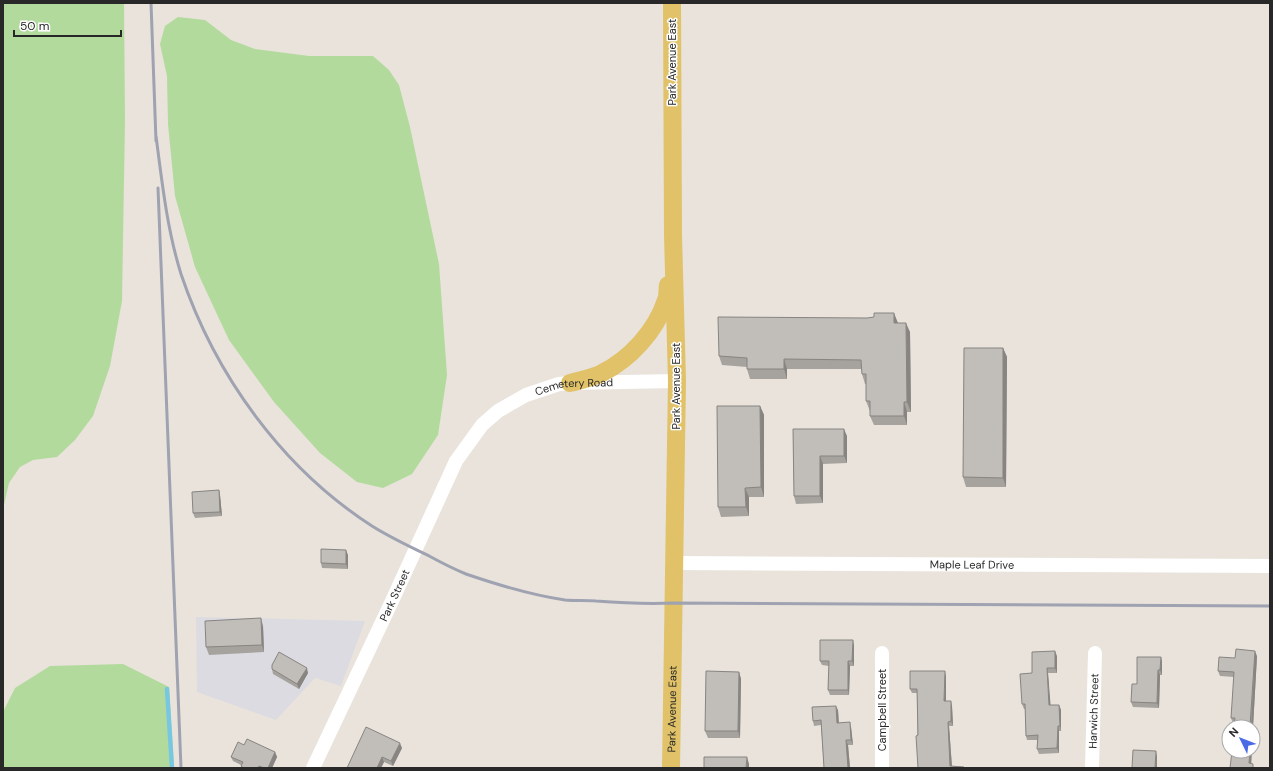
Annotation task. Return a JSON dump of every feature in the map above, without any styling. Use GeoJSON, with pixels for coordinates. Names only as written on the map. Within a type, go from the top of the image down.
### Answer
{"type":"FeatureCollection","features":[{"type":"Feature","properties":{"kind":"main road","name":"Park Avenue East"},"geometry":{"type":"LineString","coordinates":[[671,768],[677,381],[673,235],[672,3]]}},
{"type":"Feature","properties":{"kind":"main road"},"geometry":{"type":"LineString","coordinates":[[570,383],[601,374],[622,361],[649,332],[659,317],[667,299],[673,235]]}},
{"type":"Feature","properties":{"kind":"street","name":"Cemetery Road"},"geometry":{"type":"LineString","coordinates":[[482,425],[498,411],[526,395],[559,384],[677,381]]}},
{"type":"Feature","properties":{"kind":"street","name":"Park Street"},"geometry":{"type":"LineString","coordinates":[[313,768],[456,461],[482,425]]}},
{"type":"Feature","properties":{"kind":"street","name":"Maple Leaf Drive"},"geometry":{"type":"LineString","coordinates":[[675,563],[1270,566]]}},
{"type":"Feature","properties":{"kind":"street","name":"Campbell Street"},"geometry":{"type":"LineString","coordinates":[[882,653],[882,768]]}},
{"type":"Feature","properties":{"kind":"street","name":"Harwich Street"},"geometry":{"type":"LineString","coordinates":[[1092,768],[1095,654]]}},
{"type":"Feature","properties":{"kind":"shaded area"},"geometry":{"type":"Polygon","coordinates":[[[196,617],[365,621],[341,686],[315,678],[276,720],[197,692],[196,617]]]}},
{"type":"Feature","properties":{"kind":"green space"},"geometry":{"type":"Polygon","coordinates":[[[3,3],[124,3],[125,120],[122,301],[110,366],[93,416],[75,440],[57,457],[33,460],[20,467],[9,483],[3,509],[3,3]]]}},
{"type":"Feature","properties":{"kind":"green space"},"geometry":{"type":"Polygon","coordinates":[[[178,17],[205,20],[231,40],[255,49],[309,56],[373,56],[389,70],[399,85],[410,127],[439,264],[447,375],[438,435],[412,474],[383,488],[357,482],[320,453],[274,402],[229,340],[195,267],[175,196],[168,124],[167,76],[160,44],[165,26],[178,17]]]}},
{"type":"Feature","properties":{"kind":"green space"},"geometry":{"type":"Polygon","coordinates":[[[123,664],[169,687],[174,768],[3,768],[3,712],[15,688],[50,666],[123,664]]]}},
{"type":"Feature","properties":{"kind":"building"},"geometry":{"type":"Polygon","coordinates":[[[874,313],[894,313],[894,323],[906,323],[907,402],[904,402],[904,416],[870,416],[870,401],[866,401],[866,374],[862,374],[861,360],[784,359],[784,369],[747,369],[747,358],[719,356],[718,317],[867,318],[874,317],[874,313]]]}},
{"type":"Feature","properties":{"kind":"building"},"geometry":{"type":"Polygon","coordinates":[[[964,348],[1003,348],[1003,478],[963,477],[964,348]]]}},
{"type":"Feature","properties":{"kind":"building"},"geometry":{"type":"Polygon","coordinates":[[[717,406],[760,406],[761,487],[745,488],[746,507],[718,507],[717,406]]]}},
{"type":"Feature","properties":{"kind":"building"},"geometry":{"type":"Polygon","coordinates":[[[793,429],[844,429],[844,456],[820,456],[820,496],[794,496],[793,429]]]}},
{"type":"Feature","properties":{"kind":"building"},"geometry":{"type":"Polygon","coordinates":[[[219,490],[220,512],[193,513],[192,492],[219,490]]]}},
{"type":"Feature","properties":{"kind":"building"},"geometry":{"type":"Polygon","coordinates":[[[321,549],[346,550],[346,564],[321,563],[321,549]]]}},
{"type":"Feature","properties":{"kind":"building"},"geometry":{"type":"Polygon","coordinates":[[[261,618],[262,645],[206,647],[205,621],[261,618]]]}},
{"type":"Feature","properties":{"kind":"building"},"geometry":{"type":"Polygon","coordinates":[[[820,640],[853,640],[852,661],[848,661],[848,690],[828,690],[829,661],[820,661],[820,640]]]}},
{"type":"Feature","properties":{"kind":"building"},"geometry":{"type":"Polygon","coordinates":[[[1236,649],[1255,651],[1250,719],[1231,718],[1234,672],[1218,671],[1219,657],[1235,658],[1236,649]]]}},
{"type":"Feature","properties":{"kind":"building"},"geometry":{"type":"Polygon","coordinates":[[[1055,651],[1055,668],[1047,668],[1049,705],[1059,705],[1060,726],[1058,726],[1057,748],[1037,749],[1038,735],[1026,736],[1025,704],[1022,704],[1020,674],[1032,673],[1032,652],[1055,651]]]}},
{"type":"Feature","properties":{"kind":"building"},"geometry":{"type":"Polygon","coordinates":[[[279,652],[307,668],[297,684],[272,669],[272,665],[279,652]]]}},
{"type":"Feature","properties":{"kind":"building"},"geometry":{"type":"Polygon","coordinates":[[[1137,657],[1161,657],[1160,670],[1158,670],[1157,703],[1131,702],[1132,684],[1137,684],[1137,657]]]}},
{"type":"Feature","properties":{"kind":"building"},"geometry":{"type":"Polygon","coordinates":[[[706,671],[739,672],[738,731],[705,731],[706,671]]]}},
{"type":"Feature","properties":{"kind":"building"},"geometry":{"type":"Polygon","coordinates":[[[910,671],[945,671],[944,701],[951,701],[951,721],[948,722],[950,766],[964,768],[918,768],[916,736],[918,735],[917,689],[910,689],[910,671]]]}},
{"type":"Feature","properties":{"kind":"building"},"geometry":{"type":"Polygon","coordinates":[[[836,706],[837,723],[850,722],[851,740],[846,740],[848,768],[824,768],[821,720],[813,721],[812,707],[836,706]]]}},
{"type":"Feature","properties":{"kind":"building"},"geometry":{"type":"Polygon","coordinates":[[[366,727],[400,743],[391,761],[382,757],[377,768],[347,768],[366,727]]]}},
{"type":"Feature","properties":{"kind":"building"},"geometry":{"type":"Polygon","coordinates":[[[247,739],[275,752],[268,768],[259,766],[258,768],[241,768],[243,762],[231,757],[238,742],[244,745],[247,739]]]}},
{"type":"Feature","properties":{"kind":"building"},"geometry":{"type":"Polygon","coordinates":[[[1133,750],[1156,751],[1155,768],[1132,768],[1133,750]]]}},
{"type":"Feature","properties":{"kind":"building"},"geometry":{"type":"Polygon","coordinates":[[[704,757],[747,757],[746,768],[704,768],[704,757]]]}},
{"type":"Feature","properties":{"kind":"building"},"geometry":{"type":"Polygon","coordinates":[[[1231,759],[1249,759],[1249,763],[1253,764],[1253,768],[1230,768],[1231,759]]]}},
{"type":"Feature","properties":{"kind":"waterway"},"geometry":{"type":"LineString","coordinates":[[167,689],[172,768]]}},
{"type":"Feature","properties":{"kind":"railway"},"geometry":{"type":"LineString","coordinates":[[151,3],[156,141]]}},
{"type":"Feature","properties":{"kind":"railway"},"geometry":{"type":"LineString","coordinates":[[156,136],[172,240],[181,274],[195,311],[213,348],[233,383],[256,416],[281,447],[309,476],[339,503],[386,534],[466,574],[515,589],[552,598],[625,603],[1270,606]]}},
{"type":"Feature","properties":{"kind":"railway"},"geometry":{"type":"LineString","coordinates":[[158,188],[181,768]]}}]}
